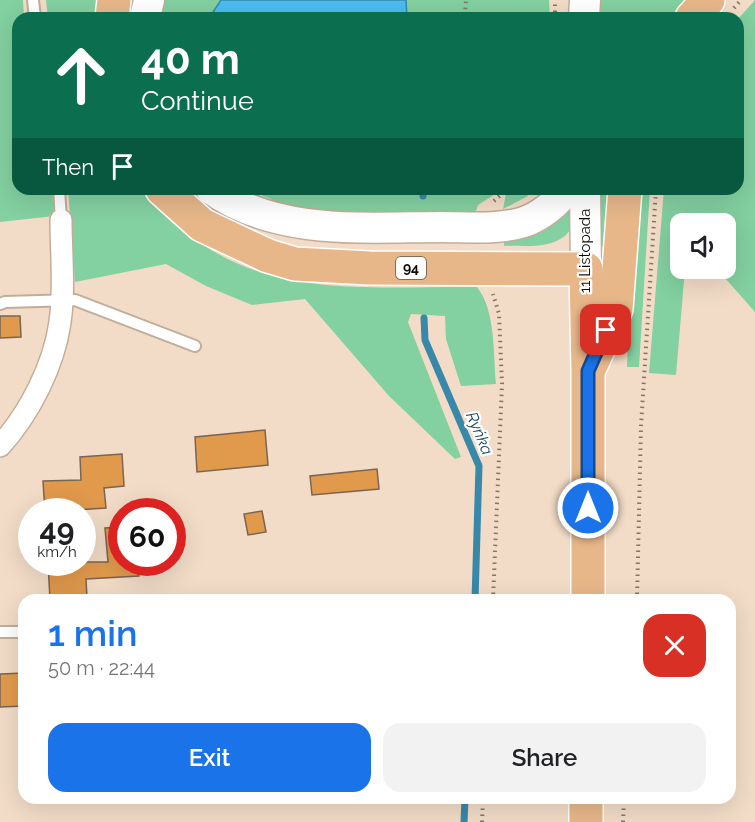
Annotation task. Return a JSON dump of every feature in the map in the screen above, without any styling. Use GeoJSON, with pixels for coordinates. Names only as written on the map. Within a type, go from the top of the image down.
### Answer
{"type":"FeatureCollection","features":[{"type":"Feature","properties":{"kind":"main road"},"geometry":{"type":"LineString","coordinates":[[697,12],[708,0]]}},
{"type":"Feature","properties":{"kind":"main road","name":"94"},"geometry":{"type":"LineString","coordinates":[[169,195],[202,225],[268,256],[295,264],[369,268],[585,269]]}},
{"type":"Feature","properties":{"kind":"main road"},"geometry":{"type":"LineString","coordinates":[[221,195],[235,203],[280,219],[356,227],[490,226],[523,222],[542,213],[560,195]]}},
{"type":"Feature","properties":{"kind":"main road","name":"11 Listopada"},"geometry":{"type":"LineString","coordinates":[[585,195],[588,594]]}},
{"type":"Feature","properties":{"kind":"main road"},"geometry":{"type":"LineString","coordinates":[[588,371],[616,309],[625,195]]}},
{"type":"Feature","properties":{"kind":"main road"},"geometry":{"type":"LineString","coordinates":[[586,804],[586,822]]}},
{"type":"Feature","properties":{"kind":"street"},"geometry":{"type":"LineString","coordinates":[[0,446],[15,429],[44,377],[60,324],[61,220]]}},
{"type":"Feature","properties":{"kind":"lane"},"geometry":{"type":"LineString","coordinates":[[59,195],[61,220]]}},
{"type":"Feature","properties":{"kind":"lane"},"geometry":{"type":"LineString","coordinates":[[0,304],[75,300],[195,346]]}},
{"type":"Feature","properties":{"kind":"lane"},"geometry":{"type":"LineString","coordinates":[[0,632],[18,632]]}},
{"type":"Feature","properties":{"kind":"path"},"geometry":{"type":"LineString","coordinates":[[637,594],[641,426],[656,195]]}},
{"type":"Feature","properties":{"kind":"path"},"geometry":{"type":"LineString","coordinates":[[493,293],[499,314],[502,384],[493,594]]}},
{"type":"Feature","properties":{"kind":"path"},"geometry":{"type":"LineString","coordinates":[[482,822],[483,804]]}},
{"type":"Feature","properties":{"kind":"path"},"geometry":{"type":"LineString","coordinates":[[623,822],[624,804]]}},
{"type":"Feature","properties":{"kind":"green space"},"geometry":{"type":"Polygon","coordinates":[[[0,0],[23,0],[24,12],[12,12],[12,195],[52,195],[54,216],[0,222],[0,0]]]}},
{"type":"Feature","properties":{"kind":"green space"},"geometry":{"type":"Polygon","coordinates":[[[46,0],[98,0],[96,12],[47,12],[46,0]]]}},
{"type":"Feature","properties":{"kind":"green space"},"geometry":{"type":"Polygon","coordinates":[[[165,0],[549,0],[550,12],[162,12],[165,0]]]}},
{"type":"Feature","properties":{"kind":"green space"},"geometry":{"type":"Polygon","coordinates":[[[600,0],[689,0],[680,12],[601,12],[600,0]]]}},
{"type":"Feature","properties":{"kind":"green space"},"geometry":{"type":"Polygon","coordinates":[[[755,0],[755,312],[726,279],[736,279],[736,213],[670,213],[670,279],[684,279],[676,375],[649,373],[664,195],[744,195],[744,12],[755,0]]]}},
{"type":"Feature","properties":{"kind":"green space"},"geometry":{"type":"Polygon","coordinates":[[[68,195],[146,195],[178,226],[216,253],[255,270],[295,281],[336,286],[477,287],[488,308],[491,320],[496,384],[461,386],[446,339],[445,316],[411,314],[408,322],[461,457],[455,459],[389,396],[305,299],[252,305],[206,286],[166,264],[75,282],[68,195]]]}},
{"type":"Feature","properties":{"kind":"green space"},"geometry":{"type":"Polygon","coordinates":[[[261,195],[494,195],[478,205],[475,214],[375,216],[290,207],[261,195]]]}},
{"type":"Feature","properties":{"kind":"green space"},"geometry":{"type":"Polygon","coordinates":[[[506,195],[528,196],[503,209],[506,195]]]}},
{"type":"Feature","properties":{"kind":"green space"},"geometry":{"type":"Polygon","coordinates":[[[601,195],[610,195],[606,247],[601,247],[601,195]]]}},
{"type":"Feature","properties":{"kind":"green space"},"geometry":{"type":"Polygon","coordinates":[[[639,195],[650,195],[639,367],[627,367],[630,282],[639,195]]]}},
{"type":"Feature","properties":{"kind":"green space"},"geometry":{"type":"Polygon","coordinates":[[[572,203],[572,227],[559,240],[532,246],[504,246],[504,242],[524,237],[541,228],[572,203]]]}},
{"type":"Feature","properties":{"kind":"water"},"geometry":{"type":"Polygon","coordinates":[[[221,0],[406,0],[407,12],[213,12],[221,0]]]}},
{"type":"Feature","properties":{"kind":"building"},"geometry":{"type":"Polygon","coordinates":[[[0,316],[20,316],[21,337],[0,338],[0,316]]]}},
{"type":"Feature","properties":{"kind":"building"},"geometry":{"type":"Polygon","coordinates":[[[265,430],[268,465],[197,472],[195,437],[265,430]]]}},
{"type":"Feature","properties":{"kind":"building"},"geometry":{"type":"Polygon","coordinates":[[[122,454],[124,486],[104,488],[106,508],[96,509],[96,498],[44,498],[43,481],[81,480],[80,457],[122,454]]]}},
{"type":"Feature","properties":{"kind":"building"},"geometry":{"type":"Polygon","coordinates":[[[377,469],[379,489],[312,495],[310,476],[377,469]]]}},
{"type":"Feature","properties":{"kind":"building"},"geometry":{"type":"Polygon","coordinates":[[[262,511],[266,532],[248,535],[244,514],[262,511]]]}},
{"type":"Feature","properties":{"kind":"building"},"geometry":{"type":"Polygon","coordinates":[[[105,528],[108,528],[108,562],[105,528]]]}},
{"type":"Feature","properties":{"kind":"building"},"geometry":{"type":"Polygon","coordinates":[[[96,562],[108,562],[108,576],[139,576],[86,579],[87,594],[50,594],[49,576],[96,576],[96,562]]]}},
{"type":"Feature","properties":{"kind":"building"},"geometry":{"type":"Polygon","coordinates":[[[18,673],[18,706],[0,707],[0,674],[18,673]]]}},
{"type":"Feature","properties":{"kind":"waterway","name":"Ryńka"},"geometry":{"type":"LineString","coordinates":[[424,318],[425,340],[479,466],[475,594]]}},
{"type":"Feature","properties":{"kind":"waterway","name":"Ryńka"},"geometry":{"type":"LineString","coordinates":[[464,822],[465,804]]}},
{"type":"Feature","properties":{"kind":"route"},"geometry":{"type":"LineString","coordinates":[[588,508],[588,371],[606,330]]}}]}
